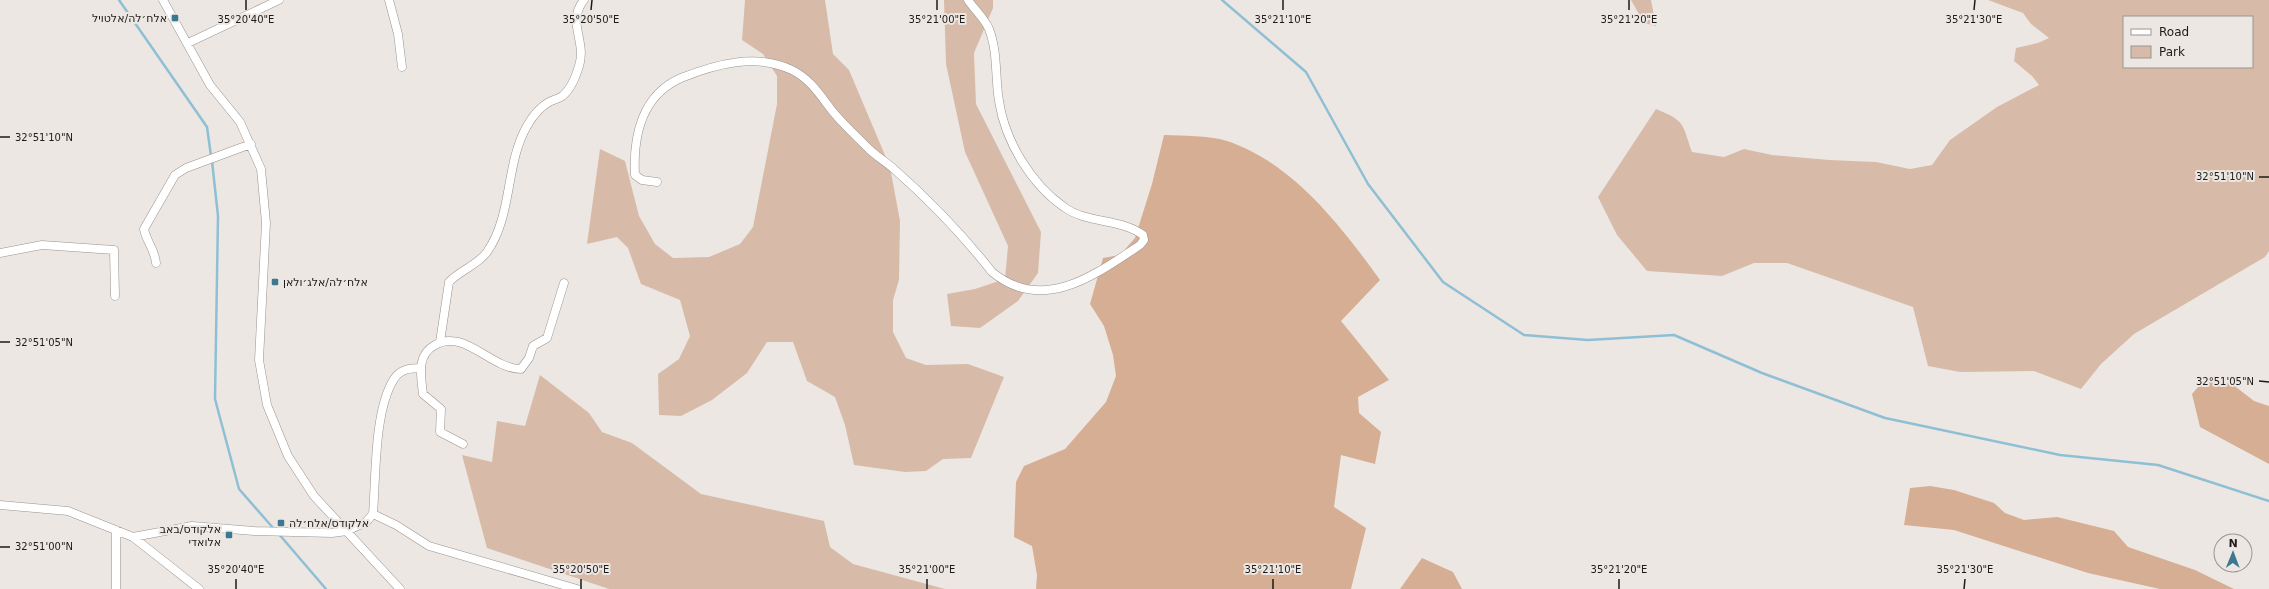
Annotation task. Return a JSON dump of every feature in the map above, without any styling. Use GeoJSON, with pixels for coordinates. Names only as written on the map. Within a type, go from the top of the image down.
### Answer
{"type":"FeatureCollection","features":[{"type":"Feature","properties":{"kind":"street"},"geometry":{"type":"LineString","coordinates":[[163,0],[210,85],[240,122],[251,144],[261,170],[266,223],[259,360],[268,404],[288,456],[314,496],[400,589]]}},
{"type":"Feature","properties":{"kind":"street"},"geometry":{"type":"LineString","coordinates":[[188,43],[279,0]]}},
{"type":"Feature","properties":{"kind":"street"},"geometry":{"type":"LineString","coordinates":[[389,0],[398,34],[402,67]]}},
{"type":"Feature","properties":{"kind":"street"},"geometry":{"type":"LineString","coordinates":[[440,342],[449,282],[487,253],[505,209],[521,136],[539,110],[549,102],[561,97],[569,88],[575,75],[581,54],[575,22],[576,12],[584,0]]}},
{"type":"Feature","properties":{"kind":"street"},"geometry":{"type":"LineString","coordinates":[[657,182],[642,180],[635,174],[634,155],[639,122],[661,90],[708,67],[726,62],[742,62],[778,66],[792,70],[807,79],[834,113],[863,143],[923,196],[992,272],[1004,282],[1040,292],[1063,287],[1104,269],[1140,245],[1144,240],[1143,235],[1134,228],[1077,214],[1065,208],[1050,196],[1019,158],[1006,128],[999,101],[993,41],[988,28],[968,0]]}},
{"type":"Feature","properties":{"kind":"street"},"geometry":{"type":"LineString","coordinates":[[156,263],[155,254],[145,236],[144,229],[175,175],[186,168],[251,144]]}},
{"type":"Feature","properties":{"kind":"street"},"geometry":{"type":"LineString","coordinates":[[0,253],[42,245],[114,250],[115,296]]}},
{"type":"Feature","properties":{"kind":"street"},"geometry":{"type":"LineString","coordinates":[[463,444],[440,432],[441,409],[423,394],[421,368],[424,355],[429,348],[447,339],[460,342],[488,358],[515,369],[520,368],[529,358],[533,346],[547,338],[564,283]]}},
{"type":"Feature","properties":{"kind":"street"},"geometry":{"type":"LineString","coordinates":[[133,537],[192,526],[254,531],[332,533],[347,531],[366,522],[373,514],[380,423],[386,398],[394,378],[407,368],[421,368]]}},
{"type":"Feature","properties":{"kind":"street"},"geometry":{"type":"LineString","coordinates":[[0,505],[68,511],[133,537],[199,589]]}},
{"type":"Feature","properties":{"kind":"street"},"geometry":{"type":"LineString","coordinates":[[373,514],[396,525],[429,546],[577,589]]}},
{"type":"Feature","properties":{"kind":"street"},"geometry":{"type":"LineString","coordinates":[[116,530],[116,589]]}},
{"type":"Feature","properties":{"kind":"green space"},"geometry":{"type":"Polygon","coordinates":[[[745,0],[825,0],[833,54],[849,70],[890,167],[900,221],[899,280],[893,300],[893,332],[906,358],[926,365],[968,364],[1004,377],[971,458],[943,459],[926,471],[905,472],[854,465],[845,425],[835,397],[807,381],[793,342],[767,342],[747,373],[712,400],[681,416],[659,415],[658,374],[679,359],[690,336],[680,300],[641,284],[628,248],[617,237],[587,244],[600,149],[625,161],[639,216],[655,244],[673,258],[709,257],[740,244],[753,227],[777,104],[777,76],[763,54],[742,40],[745,0]]]}},
{"type":"Feature","properties":{"kind":"green space"},"geometry":{"type":"Polygon","coordinates":[[[944,0],[993,0],[993,8],[974,53],[976,104],[1041,232],[1038,273],[1018,301],[980,328],[951,326],[947,294],[975,289],[1005,279],[1008,246],[965,152],[946,64],[944,0]]]}},
{"type":"Feature","properties":{"kind":"green space"},"geometry":{"type":"Polygon","coordinates":[[[1631,0],[1651,0],[1656,26],[1644,23],[1631,0]]]}},
{"type":"Feature","properties":{"kind":"green space"},"geometry":{"type":"Polygon","coordinates":[[[1988,0],[2269,0],[2269,251],[2265,257],[2134,334],[2101,364],[2081,389],[2034,371],[1960,372],[1928,366],[1913,307],[1787,263],[1754,263],[1722,276],[1647,271],[1617,235],[1598,197],[1656,109],[1673,117],[1682,124],[1692,152],[1724,157],[1744,149],[1772,155],[1876,162],[1910,169],[1932,165],[1950,140],[1997,107],[2039,85],[2032,76],[2014,61],[2016,48],[2038,43],[2049,38],[2031,24],[2023,13],[1988,0]]]}},
{"type":"Feature","properties":{"kind":"green space"},"geometry":{"type":"Polygon","coordinates":[[[540,375],[589,413],[602,432],[632,443],[701,494],[824,521],[830,547],[853,564],[945,589],[609,589],[487,548],[462,455],[492,462],[497,421],[525,426],[540,375]]]}},
{"type":"Feature","properties":{"kind":"shaded area"},"geometry":{"type":"Polygon","coordinates":[[[1164,135],[1220,139],[1251,151],[1273,164],[1314,198],[1349,239],[1380,280],[1341,321],[1389,380],[1358,397],[1359,413],[1381,432],[1375,464],[1341,455],[1334,507],[1366,528],[1351,589],[1036,589],[1037,575],[1032,546],[1014,537],[1016,482],[1024,466],[1065,449],[1106,402],[1116,376],[1113,355],[1104,326],[1090,304],[1103,258],[1120,255],[1135,238],[1152,184],[1164,135]]]}},
{"type":"Feature","properties":{"kind":"shaded area"},"geometry":{"type":"Polygon","coordinates":[[[2205,379],[2232,384],[2254,401],[2269,406],[2269,464],[2200,427],[2192,394],[2205,379]]]}},
{"type":"Feature","properties":{"kind":"shaded area"},"geometry":{"type":"Polygon","coordinates":[[[1930,486],[1954,490],[1994,503],[2005,513],[2024,520],[2057,517],[2114,531],[2128,547],[2195,570],[2234,589],[2160,589],[2088,573],[1954,530],[1904,525],[1910,488],[1930,486]]]}},
{"type":"Feature","properties":{"kind":"shaded area"},"geometry":{"type":"Polygon","coordinates":[[[1422,558],[1453,572],[1462,589],[1400,589],[1422,558]]]}},
{"type":"Feature","properties":{"kind":"waterway"},"geometry":{"type":"LineString","coordinates":[[119,0],[207,127],[211,156]]}},
{"type":"Feature","properties":{"kind":"waterway"},"geometry":{"type":"LineString","coordinates":[[1222,0],[1306,72],[1368,184],[1443,282],[1524,335],[1588,340],[1674,335],[1762,373],[1885,418],[2060,455],[2158,465],[2269,501]]}},
{"type":"Feature","properties":{"kind":"waterway"},"geometry":{"type":"LineString","coordinates":[[212,161],[218,216],[215,399],[239,489],[274,529]]}},
{"type":"Feature","properties":{"kind":"waterway"},"geometry":{"type":"LineString","coordinates":[[278,533],[326,589]]}},
{"type":"Feature","properties":{"kind":"place","name":"אלח׳לה/אלטויל"},"geometry":{"type":"Point","coordinates":[175,18]}},
{"type":"Feature","properties":{"kind":"place","name":"אלח׳לה/אלג׳ולאן"},"geometry":{"type":"Point","coordinates":[275,282]}},
{"type":"Feature","properties":{"kind":"place","name":"אלקודס/אלח׳לה"},"geometry":{"type":"Point","coordinates":[281,523]}},
{"type":"Feature","properties":{"kind":"place","name":"אלקודס/באב אלואדי"},"geometry":{"type":"Point","coordinates":[229,535]}}]}
